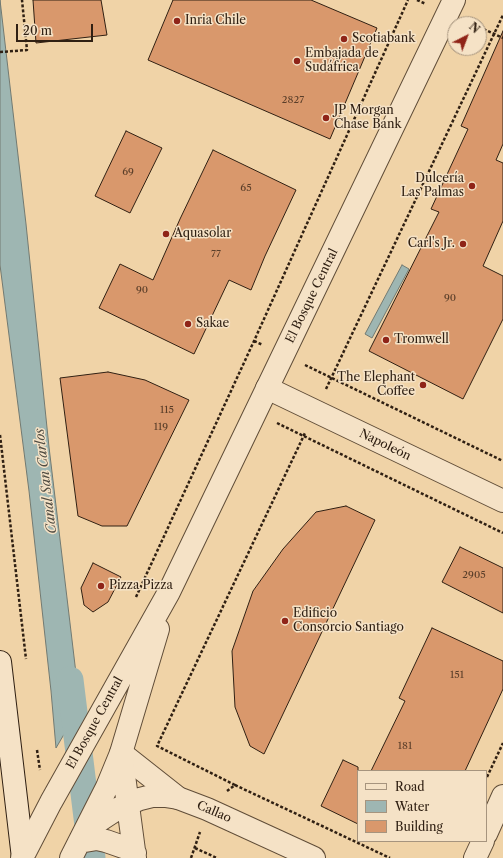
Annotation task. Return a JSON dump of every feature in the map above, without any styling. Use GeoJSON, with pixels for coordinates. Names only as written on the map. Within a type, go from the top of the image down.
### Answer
{"type":"FeatureCollection","features":[{"type":"Feature","properties":{"kind":"street","name":"El Bosque Central"},"geometry":{"type":"LineString","coordinates":[[25,852],[169,592],[454,0]]}},
{"type":"Feature","properties":{"kind":"street","name":"Napoleón"},"geometry":{"type":"LineString","coordinates":[[267,388],[503,501]]}},
{"type":"Feature","properties":{"kind":"street","name":"El Bosque Central"},"geometry":{"type":"LineString","coordinates":[[78,843],[107,787],[121,753],[169,592]]}},
{"type":"Feature","properties":{"kind":"street"},"geometry":{"type":"LineString","coordinates":[[0,662],[25,852]]}},
{"type":"Feature","properties":{"kind":"street"},"geometry":{"type":"LineString","coordinates":[[116,686],[121,753],[135,856]]}},
{"type":"Feature","properties":{"kind":"street","name":"Callao"},"geometry":{"type":"LineString","coordinates":[[121,753],[178,798],[207,809],[314,858]]}},
{"type":"Feature","properties":{"kind":"street"},"geometry":{"type":"LineString","coordinates":[[78,843],[106,815],[128,804],[152,796],[178,798]]}},
{"type":"Feature","properties":{"kind":"street"},"geometry":{"type":"LineString","coordinates":[[487,832],[503,796]]}},
{"type":"Feature","properties":{"kind":"street"},"geometry":{"type":"LineString","coordinates":[[78,843],[97,840],[106,841],[121,846],[135,856]]}},
{"type":"Feature","properties":{"kind":"street"},"geometry":{"type":"LineString","coordinates":[[475,858],[483,842]]}},
{"type":"Feature","properties":{"kind":"path"},"geometry":{"type":"LineString","coordinates":[[0,52],[27,50],[22,0]]}},
{"type":"Feature","properties":{"kind":"path"},"geometry":{"type":"LineString","coordinates":[[135,599],[254,341],[408,0]]}},
{"type":"Feature","properties":{"kind":"path"},"geometry":{"type":"LineString","coordinates":[[390,858],[235,785],[157,746],[503,15]]}},
{"type":"Feature","properties":{"kind":"path"},"geometry":{"type":"LineString","coordinates":[[487,31],[503,38]]}},
{"type":"Feature","properties":{"kind":"path"},"geometry":{"type":"LineString","coordinates":[[254,341],[503,461]]}},
{"type":"Feature","properties":{"kind":"path"},"geometry":{"type":"LineString","coordinates":[[255,413],[503,533]]}},
{"type":"Feature","properties":{"kind":"path"},"geometry":{"type":"LineString","coordinates":[[0,434],[27,664]]}},
{"type":"Feature","properties":{"kind":"path"},"geometry":{"type":"LineString","coordinates":[[487,777],[503,743]]}},
{"type":"Feature","properties":{"kind":"path"},"geometry":{"type":"LineString","coordinates":[[37,748],[40,774]]}},
{"type":"Feature","properties":{"kind":"path"},"geometry":{"type":"LineString","coordinates":[[207,809],[235,785]]}},
{"type":"Feature","properties":{"kind":"path"},"geometry":{"type":"LineString","coordinates":[[195,848],[217,858]]}},
{"type":"Feature","properties":{"kind":"water"},"geometry":{"type":"Polygon","coordinates":[[[0,0],[26,224],[49,447],[80,707],[56,748],[29,491],[0,265],[0,0]]]}},
{"type":"Feature","properties":{"kind":"water"},"geometry":{"type":"Polygon","coordinates":[[[402,265],[409,269],[372,338],[365,334],[402,265]]]}},
{"type":"Feature","properties":{"kind":"building"},"geometry":{"type":"Polygon","coordinates":[[[33,0],[101,0],[107,35],[36,43],[33,0]]]}},
{"type":"Feature","properties":{"kind":"building"},"geometry":{"type":"Polygon","coordinates":[[[173,0],[311,0],[377,28],[330,139],[148,60],[173,0]]]}},
{"type":"Feature","properties":{"kind":"building"},"geometry":{"type":"Polygon","coordinates":[[[503,31],[503,144],[496,160],[503,163],[503,221],[483,266],[503,276],[503,319],[463,399],[369,351],[439,212],[431,209],[468,129],[461,126],[503,31]]]}},
{"type":"Feature","properties":{"kind":"building"},"geometry":{"type":"Polygon","coordinates":[[[126,131],[162,148],[130,213],[95,196],[126,131]]]}},
{"type":"Feature","properties":{"kind":"building"},"geometry":{"type":"Polygon","coordinates":[[[213,150],[296,190],[251,290],[229,280],[194,354],[99,308],[120,264],[153,280],[213,150]]]}},
{"type":"Feature","properties":{"kind":"building"},"geometry":{"type":"Polygon","coordinates":[[[108,372],[145,380],[189,400],[127,526],[102,526],[78,516],[60,378],[108,372]]]}},
{"type":"Feature","properties":{"kind":"building","name":"Edificio Consorcio Santiago"},"geometry":{"type":"Polygon","coordinates":[[[346,506],[375,520],[264,754],[250,746],[235,707],[232,651],[253,591],[283,549],[316,512],[346,506]]]}},
{"type":"Feature","properties":{"kind":"building"},"geometry":{"type":"Polygon","coordinates":[[[460,547],[503,568],[503,613],[442,582],[460,547]]]}},
{"type":"Feature","properties":{"kind":"building","name":"Pizza Pizza"},"geometry":{"type":"Polygon","coordinates":[[[93,563],[121,577],[108,602],[93,612],[84,605],[81,588],[93,563]]]}},
{"type":"Feature","properties":{"kind":"building"},"geometry":{"type":"Polygon","coordinates":[[[432,628],[503,661],[503,689],[465,770],[371,770],[405,701],[399,698],[432,628]]]}},
{"type":"Feature","properties":{"kind":"building"},"geometry":{"type":"Polygon","coordinates":[[[343,760],[358,767],[357,824],[321,806],[343,760]]]}},
{"type":"Feature","properties":{"kind":"waterway","name":"Canal San Carlos"},"geometry":{"type":"LineString","coordinates":[[70,680],[92,858]]}},
{"type":"Feature","properties":{"kind":"place","name":"Inria Chile"},"geometry":{"type":"Point","coordinates":[177,21]}},
{"type":"Feature","properties":{"kind":"place","name":"Scotiabank"},"geometry":{"type":"Point","coordinates":[344,39]}},
{"type":"Feature","properties":{"kind":"place","name":"Embajada de Sudáfrica"},"geometry":{"type":"Point","coordinates":[297,61]}},
{"type":"Feature","properties":{"kind":"place","name":"JP Morgan Chase Bank"},"geometry":{"type":"Point","coordinates":[326,118]}},
{"type":"Feature","properties":{"kind":"place","name":"Dulcería Las Palmas"},"geometry":{"type":"Point","coordinates":[472,186]}},
{"type":"Feature","properties":{"kind":"place","name":"Aquasolar"},"geometry":{"type":"Point","coordinates":[166,234]}},
{"type":"Feature","properties":{"kind":"place","name":"Carl's Jr."},"geometry":{"type":"Point","coordinates":[463,244]}},
{"type":"Feature","properties":{"kind":"place","name":"Sakae"},"geometry":{"type":"Point","coordinates":[188,324]}},
{"type":"Feature","properties":{"kind":"place","name":"Tromwell"},"geometry":{"type":"Point","coordinates":[386,340]}},
{"type":"Feature","properties":{"kind":"place","name":"The Elephant Coffee"},"geometry":{"type":"Point","coordinates":[423,385]}},
{"type":"Feature","properties":{"kind":"place","name":"Pizza Pizza"},"geometry":{"type":"Point","coordinates":[101,586]}},
{"type":"Feature","properties":{"kind":"place","name":"Edificio Consorcio Santiago"},"geometry":{"type":"Point","coordinates":[285,621]}}]}
